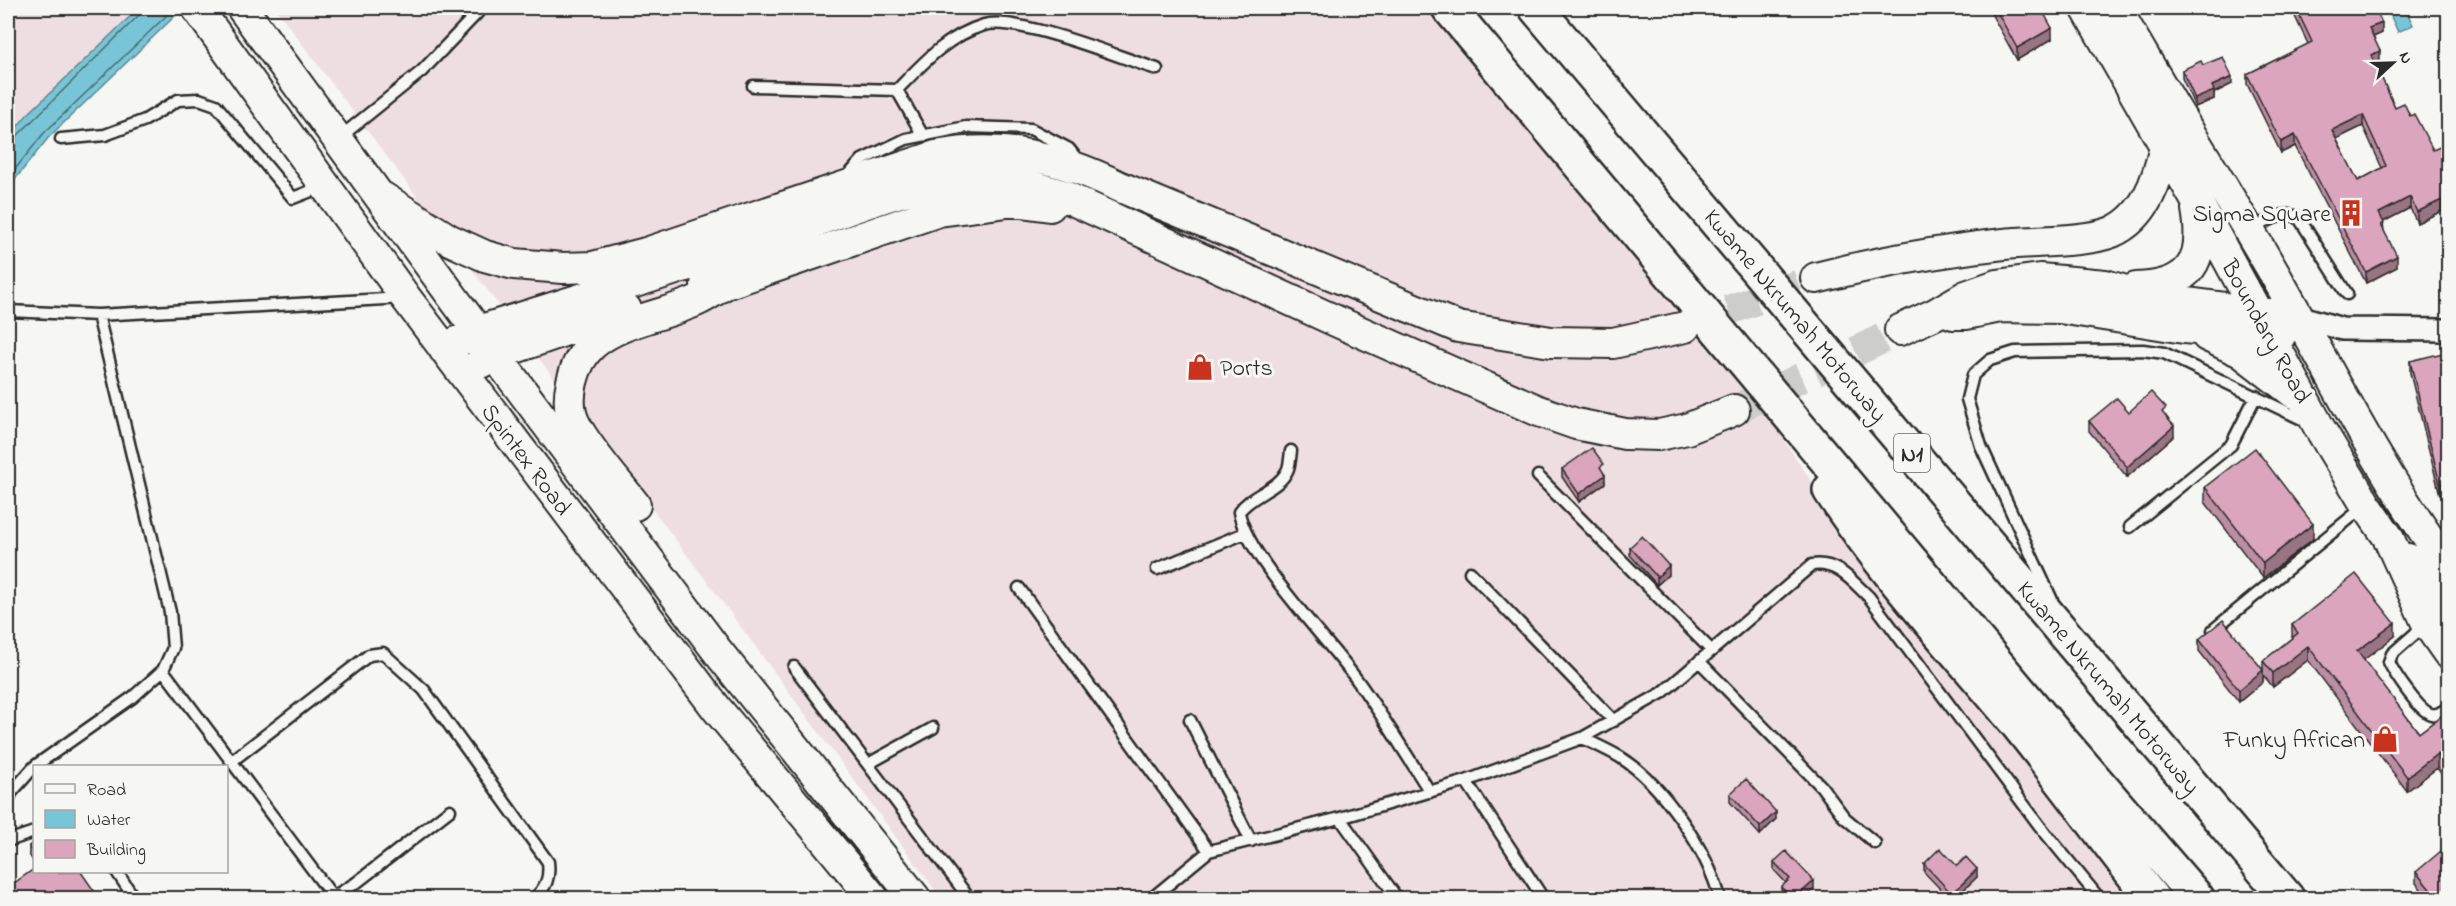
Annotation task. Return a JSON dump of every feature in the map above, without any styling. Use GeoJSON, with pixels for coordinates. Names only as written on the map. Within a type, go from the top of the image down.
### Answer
{"type":"FeatureCollection","features":[{"type":"Feature","properties":{"kind":"highway"},"geometry":{"type":"LineString","coordinates":[[1449,8],[2052,731],[2197,898]]}},
{"type":"Feature","properties":{"kind":"highway","name":"Kwame Nkrumah Motorway"},"geometry":{"type":"LineString","coordinates":[[1536,8],[2287,898]]}},
{"type":"Feature","properties":{"kind":"highway"},"geometry":{"type":"LineString","coordinates":[[1791,418],[1806,452],[1856,529],[1966,666],[2019,726],[2152,898]]}},
{"type":"Feature","properties":{"kind":"main road","name":"Spintex Road"},"geometry":{"type":"LineString","coordinates":[[196,8],[406,298],[717,709],[873,898]]}},
{"type":"Feature","properties":{"kind":"main road","name":"Spintex Road"},"geometry":{"type":"LineString","coordinates":[[242,8],[487,343],[718,652],[915,898]]}},
{"type":"Feature","properties":{"kind":"main road","name":"Boundary Road"},"geometry":{"type":"LineString","coordinates":[[2086,8],[2196,200],[2319,427],[2366,505],[2438,614],[2448,653]]}},
{"type":"Feature","properties":{"kind":"main road","name":"Boundary Road"},"geometry":{"type":"LineString","coordinates":[[2116,8],[2151,72],[2250,231],[2369,441],[2428,538],[2448,566]]}},
{"type":"Feature","properties":{"kind":"main road"},"geometry":{"type":"LineString","coordinates":[[1816,278],[1928,252],[2046,239],[2090,238],[2113,232],[2133,217],[2147,200],[2158,179],[2165,146]]}},
{"type":"Feature","properties":{"kind":"main road"},"geometry":{"type":"LineString","coordinates":[[381,197],[450,240],[485,256],[514,264],[563,268],[593,267],[646,253],[936,156],[964,151],[1005,151],[1048,158],[1084,169],[1223,230],[1458,327],[1551,342],[1613,343],[1685,327]]}},
{"type":"Feature","properties":{"kind":"main road"},"geometry":{"type":"LineString","coordinates":[[462,373],[487,343],[944,182],[982,178],[1017,181],[1062,195],[1539,411],[1576,424],[1625,434],[1659,435],[1687,429],[1734,410]]}},
{"type":"Feature","properties":{"kind":"main road"},"geometry":{"type":"LineString","coordinates":[[1900,330],[1935,314],[1966,296],[1997,285],[2040,279],[2119,289],[2152,288],[2176,281],[2190,271],[2198,256],[2200,241],[2196,200]]}},
{"type":"Feature","properties":{"kind":"main road"},"geometry":{"type":"LineString","coordinates":[[836,800],[790,718],[575,424],[569,403],[572,382],[581,360],[592,345],[610,333],[698,301],[725,284],[939,211],[1015,201],[1098,213]]}},
{"type":"Feature","properties":{"kind":"main road"},"geometry":{"type":"LineString","coordinates":[[1223,230],[1248,281]]}},
{"type":"Feature","properties":{"kind":"main road"},"geometry":{"type":"LineString","coordinates":[[444,349],[487,343],[692,286],[725,284]]}},
{"type":"Feature","properties":{"kind":"main road"},"geometry":{"type":"LineString","coordinates":[[2119,289],[2262,323],[2305,328]]}},
{"type":"Feature","properties":{"kind":"main road"},"geometry":{"type":"LineString","coordinates":[[1935,314],[1966,314],[2000,307],[2060,308],[2184,328],[2262,323]]}},
{"type":"Feature","properties":{"kind":"main road"},"geometry":{"type":"LineString","coordinates":[[2184,328],[2241,352],[2304,400]]}},
{"type":"Feature","properties":{"kind":"street"},"geometry":{"type":"LineString","coordinates":[[2305,328],[2448,330]]}},
{"type":"Feature","properties":{"kind":"lane"},"geometry":{"type":"LineString","coordinates":[[339,138],[422,71],[482,8]]}},
{"type":"Feature","properties":{"kind":"lane"},"geometry":{"type":"LineString","coordinates":[[753,86],[897,90],[936,49],[985,24],[1017,25],[1156,69]]}},
{"type":"Feature","properties":{"kind":"lane"},"geometry":{"type":"LineString","coordinates":[[897,90],[922,134]]}},
{"type":"Feature","properties":{"kind":"lane"},"geometry":{"type":"LineString","coordinates":[[61,139],[105,135],[145,120],[178,99],[199,99],[216,105],[292,198],[324,185]]}},
{"type":"Feature","properties":{"kind":"lane"},"geometry":{"type":"LineString","coordinates":[[838,187],[862,160],[922,134],[966,127],[1031,129],[1069,149],[1084,169]]}},
{"type":"Feature","properties":{"kind":"lane"},"geometry":{"type":"LineString","coordinates":[[2250,231],[2273,218],[2293,214],[2299,218],[2347,294]]}},
{"type":"Feature","properties":{"kind":"lane"},"geometry":{"type":"LineString","coordinates":[[8,311],[98,315],[406,298]]}},
{"type":"Feature","properties":{"kind":"lane"},"geometry":{"type":"LineString","coordinates":[[38,765],[133,697],[164,670],[173,648],[170,612],[98,315]]}},
{"type":"Feature","properties":{"kind":"lane"},"geometry":{"type":"LineString","coordinates":[[2075,646],[1981,446],[1967,399],[1973,375],[1990,360],[2015,352],[2143,350],[2164,353],[2319,427]]}},
{"type":"Feature","properties":{"kind":"lane"},"geometry":{"type":"LineString","coordinates":[[2130,527],[2231,446],[2256,396]]}},
{"type":"Feature","properties":{"kind":"lane"},"geometry":{"type":"LineString","coordinates":[[1291,451],[1288,471],[1276,484],[1245,503],[1239,512],[1245,533],[1281,585],[1357,680],[1430,792]]}},
{"type":"Feature","properties":{"kind":"lane"},"geometry":{"type":"LineString","coordinates":[[1538,476],[1712,651]]}},
{"type":"Feature","properties":{"kind":"lane"},"geometry":{"type":"LineString","coordinates":[[2211,632],[2366,505]]}},
{"type":"Feature","properties":{"kind":"lane"},"geometry":{"type":"LineString","coordinates":[[1157,568],[1245,533]]}},
{"type":"Feature","properties":{"kind":"lane"},"geometry":{"type":"LineString","coordinates":[[1152,898],[1209,850],[1340,818],[1430,792],[1582,738],[1662,693],[1812,566],[1822,564],[1836,567],[1869,597],[2039,825],[2099,898]]}},
{"type":"Feature","properties":{"kind":"lane"},"geometry":{"type":"LineString","coordinates":[[1470,572],[1614,721]]}},
{"type":"Feature","properties":{"kind":"lane"},"geometry":{"type":"LineString","coordinates":[[1019,588],[1209,850]]}},
{"type":"Feature","properties":{"kind":"lane"},"geometry":{"type":"LineString","coordinates":[[2438,614],[2392,654],[2389,662],[2393,672],[2424,710],[2432,714],[2440,714],[2448,707]]}},
{"type":"Feature","properties":{"kind":"lane"},"geometry":{"type":"LineString","coordinates":[[231,761],[369,655],[383,652],[424,690],[548,862],[549,874],[545,887],[535,898]]}},
{"type":"Feature","properties":{"kind":"lane"},"geometry":{"type":"LineString","coordinates":[[1699,662],[1821,786],[1844,817],[1875,843]]}},
{"type":"Feature","properties":{"kind":"lane"},"geometry":{"type":"LineString","coordinates":[[794,667],[969,898]]}},
{"type":"Feature","properties":{"kind":"lane"},"geometry":{"type":"LineString","coordinates":[[164,670],[334,898],[450,810]]}},
{"type":"Feature","properties":{"kind":"lane"},"geometry":{"type":"LineString","coordinates":[[1190,720],[1251,841]]}},
{"type":"Feature","properties":{"kind":"lane"},"geometry":{"type":"LineString","coordinates":[[867,764],[933,728]]}},
{"type":"Feature","properties":{"kind":"lane"},"geometry":{"type":"LineString","coordinates":[[1582,738],[1621,758],[1644,776],[1701,850],[1719,898]]}},
{"type":"Feature","properties":{"kind":"lane"},"geometry":{"type":"LineString","coordinates":[[9,795],[33,769]]}},
{"type":"Feature","properties":{"kind":"lane"},"geometry":{"type":"LineString","coordinates":[[1466,781],[1543,898]]}},
{"type":"Feature","properties":{"kind":"lane"},"geometry":{"type":"LineString","coordinates":[[1340,818],[1397,898]]}},
{"type":"Feature","properties":{"kind":"lane"},"geometry":{"type":"LineString","coordinates":[[8,841],[33,832]]}},
{"type":"Feature","properties":{"kind":"lane"},"geometry":{"type":"LineString","coordinates":[[118,873],[134,898]]}},
{"type":"Feature","properties":{"kind":"shaded area"},"geometry":{"type":"Polygon","coordinates":[[[8,8],[139,8],[27,115],[8,138],[8,8]]]}},
{"type":"Feature","properties":{"kind":"shaded area"},"geometry":{"type":"Polygon","coordinates":[[[275,8],[1441,8],[1719,343],[1859,552],[2142,898],[941,898],[715,592],[275,8]]]}},
{"type":"Feature","properties":{"kind":"water"},"geometry":{"type":"Polygon","coordinates":[[[139,8],[169,8],[176,15],[49,137],[8,188],[8,138],[27,115],[139,8]]]}},
{"type":"Feature","properties":{"kind":"water"},"geometry":{"type":"Polygon","coordinates":[[[2387,8],[2405,8],[2413,25],[2398,32],[2387,8]]]}},
{"type":"Feature","properties":{"kind":"building"},"geometry":{"type":"Polygon","coordinates":[[[1995,8],[2041,8],[2052,28],[2017,48],[1995,8]]]}},
{"type":"Feature","properties":{"kind":"building"},"geometry":{"type":"Polygon","coordinates":[[[2296,8],[2375,8],[2382,23],[2369,28],[2380,51],[2371,55],[2395,107],[2404,103],[2410,116],[2414,114],[2433,150],[2442,146],[2448,159],[2448,197],[2417,212],[2410,197],[2379,213],[2384,223],[2381,225],[2397,256],[2366,272],[2295,135],[2281,142],[2247,74],[2312,42],[2296,8]],[[2363,115],[2332,130],[2358,181],[2386,166],[2363,115]]]}},
{"type":"Feature","properties":{"kind":"building"},"geometry":{"type":"Polygon","coordinates":[[[2223,57],[2232,77],[2212,86],[2214,91],[2195,99],[2182,70],[2201,61],[2203,65],[2223,57]]]}},
{"type":"Feature","properties":{"kind":"building"},"geometry":{"type":"Polygon","coordinates":[[[2443,353],[2448,375],[2448,482],[2440,484],[2410,361],[2443,353]]]}},
{"type":"Feature","properties":{"kind":"building"},"geometry":{"type":"Polygon","coordinates":[[[2151,392],[2166,408],[2162,412],[2174,426],[2127,467],[2089,421],[2117,398],[2129,412],[2151,392]]]}},
{"type":"Feature","properties":{"kind":"building"},"geometry":{"type":"Polygon","coordinates":[[[1592,448],[1604,464],[1600,467],[1605,475],[1579,494],[1562,469],[1592,448]]]}},
{"type":"Feature","properties":{"kind":"building"},"geometry":{"type":"Polygon","coordinates":[[[2255,448],[2313,524],[2263,563],[2205,487],[2255,448]]]}},
{"type":"Feature","properties":{"kind":"building"},"geometry":{"type":"Polygon","coordinates":[[[1642,536],[1669,566],[1657,577],[1630,547],[1642,536]]]}},
{"type":"Feature","properties":{"kind":"building"},"geometry":{"type":"Polygon","coordinates":[[[2356,574],[2395,623],[2357,651],[2419,733],[2448,711],[2448,769],[2437,754],[2407,777],[2308,646],[2273,673],[2263,661],[2298,633],[2292,625],[2356,574]]]}},
{"type":"Feature","properties":{"kind":"building"},"geometry":{"type":"Polygon","coordinates":[[[2223,620],[2263,670],[2239,690],[2199,639],[2223,620]]]}},
{"type":"Feature","properties":{"kind":"building"},"geometry":{"type":"Polygon","coordinates":[[[1746,779],[1776,812],[1760,827],[1730,794],[1746,779]]]}},
{"type":"Feature","properties":{"kind":"building"},"geometry":{"type":"Polygon","coordinates":[[[2447,846],[2448,898],[2437,898],[2416,872],[2447,846]]]}},
{"type":"Feature","properties":{"kind":"building"},"geometry":{"type":"Polygon","coordinates":[[[1940,848],[1957,866],[1966,857],[1977,869],[1952,894],[1924,864],[1940,848]]]}},
{"type":"Feature","properties":{"kind":"building"},"geometry":{"type":"Polygon","coordinates":[[[1786,851],[1814,881],[1795,898],[1792,898],[1781,887],[1790,879],[1774,862],[1786,851]]]}},
{"type":"Feature","properties":{"kind":"building"},"geometry":{"type":"Polygon","coordinates":[[[33,870],[33,873],[82,873],[99,898],[13,898],[17,896],[10,886],[33,870]]]}},
{"type":"Feature","properties":{"kind":"tunnel"},"geometry":{"type":"LineString","coordinates":[[1686,326],[1816,278]]}},
{"type":"Feature","properties":{"kind":"tunnel"},"geometry":{"type":"LineString","coordinates":[[1734,410],[1900,330]]}},
{"type":"Feature","properties":{"kind":"place","name":"Sigma Square"},"geometry":{"type":"Point","coordinates":[2351,213]}},
{"type":"Feature","properties":{"kind":"place","name":"Ports"},"geometry":{"type":"Point","coordinates":[1200,367]}},
{"type":"Feature","properties":{"kind":"place","name":"Funky African"},"geometry":{"type":"Point","coordinates":[2385,739]}}]}
